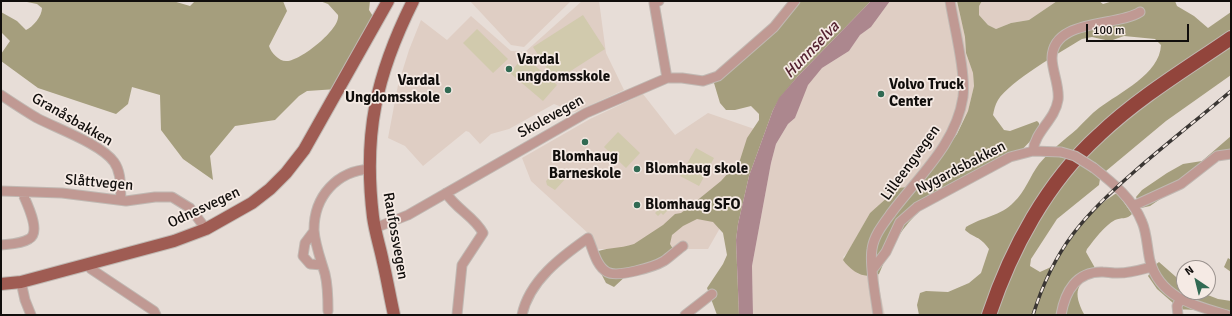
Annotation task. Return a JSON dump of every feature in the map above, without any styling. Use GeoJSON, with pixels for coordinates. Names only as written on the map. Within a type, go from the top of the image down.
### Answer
{"type":"FeatureCollection","features":[{"type":"Feature","properties":{"kind":"highway"},"geometry":{"type":"LineString","coordinates":[[988,315],[1003,278],[1026,232],[1050,192],[1084,149],[1128,109],[1231,38]]}},
{"type":"Feature","properties":{"kind":"main road","name":"Odnesvegen"},"geometry":{"type":"LineString","coordinates":[[1,284],[21,282],[174,241],[206,228],[252,203],[270,189],[286,173],[304,150],[388,1]]}},
{"type":"Feature","properties":{"kind":"main road","name":"Raufossvegen"},"geometry":{"type":"LineString","coordinates":[[394,315],[375,228],[370,169],[373,111],[387,60],[397,33],[413,1]]}},
{"type":"Feature","properties":{"kind":"street"},"geometry":{"type":"LineString","coordinates":[[659,1],[654,4],[667,78]]}},
{"type":"Feature","properties":{"kind":"street","name":"Skolevegen"},"geometry":{"type":"LineString","coordinates":[[375,228],[408,215],[586,113],[667,78],[703,80],[718,76],[774,27],[795,1]]}},
{"type":"Feature","properties":{"kind":"street","name":"Lilleengvegen"},"geometry":{"type":"LineString","coordinates":[[878,315],[871,249],[876,234],[907,192],[944,147],[952,132],[960,111],[963,96],[962,73],[950,1]]}},
{"type":"Feature","properties":{"kind":"street"},"geometry":{"type":"LineString","coordinates":[[1033,151],[1035,142],[1054,115],[1058,99],[1052,58],[1054,47],[1060,39],[1070,32],[1093,24],[1122,20],[1133,17],[1140,12]]}},
{"type":"Feature","properties":{"kind":"street","name":"Granåsbakken"},"geometry":{"type":"LineString","coordinates":[[1,95],[36,117],[91,145],[109,156],[114,162],[120,175],[121,200]]}},
{"type":"Feature","properties":{"kind":"street","name":"Nygardsbakken"},"geometry":{"type":"LineString","coordinates":[[873,269],[886,252],[900,222],[917,207],[1002,161],[1033,151],[1061,152],[1075,156],[1094,168],[1121,191],[1134,206],[1143,223],[1152,267],[1165,289],[1176,297]]}},
{"type":"Feature","properties":{"kind":"street"},"geometry":{"type":"LineString","coordinates":[[1134,206],[1181,184],[1217,156],[1231,154]]}},
{"type":"Feature","properties":{"kind":"street"},"geometry":{"type":"LineString","coordinates":[[328,311],[328,293],[314,231],[319,202],[330,186],[340,177],[350,172],[370,169]]}},
{"type":"Feature","properties":{"kind":"street","name":"Slåttvegen"},"geometry":{"type":"LineString","coordinates":[[1,191],[62,193],[121,200],[172,197],[190,208],[206,228]]}},
{"type":"Feature","properties":{"kind":"street"},"geometry":{"type":"LineString","coordinates":[[1,245],[22,242],[30,239],[34,234],[34,227],[22,192]]}},
{"type":"Feature","properties":{"kind":"street"},"geometry":{"type":"LineString","coordinates":[[446,193],[454,204],[480,226],[483,233],[462,265],[457,315]]}},
{"type":"Feature","properties":{"kind":"street"},"geometry":{"type":"LineString","coordinates":[[314,231],[305,243],[303,256],[310,264],[322,265]]}},
{"type":"Feature","properties":{"kind":"street"},"geometry":{"type":"LineString","coordinates":[[522,315],[531,290],[551,267],[588,238],[597,262],[606,272],[613,274],[654,266],[664,261],[683,246]]}},
{"type":"Feature","properties":{"kind":"street"},"geometry":{"type":"LineString","coordinates":[[1060,315],[1063,302],[1068,292],[1073,283],[1080,277],[1091,273],[1129,272],[1152,267]]}},
{"type":"Feature","properties":{"kind":"street"},"geometry":{"type":"LineString","coordinates":[[91,269],[154,311],[156,315]]}},
{"type":"Feature","properties":{"kind":"street"},"geometry":{"type":"LineString","coordinates":[[21,282],[25,300],[31,315]]}},
{"type":"Feature","properties":{"kind":"street"},"geometry":{"type":"LineString","coordinates":[[685,315],[712,294]]}},
{"type":"Feature","properties":{"kind":"street"},"geometry":{"type":"LineString","coordinates":[[1178,315],[1180,300]]}},
{"type":"Feature","properties":{"kind":"street","name":"Nygardsbakken"},"geometry":{"type":"LineString","coordinates":[[1180,300],[1191,305],[1228,315]]}},
{"type":"Feature","properties":{"kind":"shaded area"},"geometry":{"type":"Polygon","coordinates":[[[22,1],[173,1],[190,6],[195,1],[283,1],[287,11],[269,46],[276,56],[284,61],[293,60],[310,50],[327,36],[333,28],[337,21],[338,15],[328,4],[320,1],[370,1],[369,10],[378,24],[337,89],[307,91],[299,96],[275,120],[235,126],[210,156],[213,180],[183,159],[161,130],[160,95],[132,87],[128,104],[116,114],[38,88],[1,61],[1,54],[10,41],[1,32],[1,12],[17,21],[26,30],[34,24],[42,11],[42,8],[37,4],[22,1]]]}},
{"type":"Feature","properties":{"kind":"shaded area"},"geometry":{"type":"Polygon","coordinates":[[[470,1],[571,1],[524,47],[511,45],[470,1]]]}},
{"type":"Feature","properties":{"kind":"shaded area","name":"Vardal ungdomsskole"},"geometry":{"type":"Polygon","coordinates":[[[582,1],[599,1],[606,53],[624,90],[575,112],[554,104],[509,129],[491,134],[480,144],[469,132],[466,131],[423,166],[405,146],[388,138],[398,85],[409,50],[421,20],[447,40],[471,16],[511,51],[525,52],[582,1]]]}},
{"type":"Feature","properties":{"kind":"shaded area"},"geometry":{"type":"Polygon","coordinates":[[[795,1],[871,1],[798,76],[780,98],[773,110],[749,176],[738,224],[736,240],[739,315],[717,315],[707,288],[723,264],[727,255],[723,233],[713,222],[697,219],[683,226],[672,235],[670,244],[676,254],[628,274],[614,287],[606,283],[591,254],[601,250],[634,244],[663,225],[675,214],[681,213],[689,207],[721,181],[740,160],[747,138],[759,120],[759,114],[751,106],[735,110],[726,110],[720,103],[714,83],[795,1]]]}},
{"type":"Feature","properties":{"kind":"shaded area"},"geometry":{"type":"Polygon","coordinates":[[[871,1],[890,1],[871,27],[860,35],[849,51],[822,68],[808,85],[795,118],[788,124],[776,144],[771,163],[752,266],[753,315],[739,315],[736,240],[738,224],[749,176],[773,110],[779,98],[798,76],[871,1]]]}},
{"type":"Feature","properties":{"kind":"shaded area"},"geometry":{"type":"Polygon","coordinates":[[[890,1],[957,1],[965,37],[966,53],[973,73],[974,86],[968,111],[952,142],[924,177],[870,213],[848,252],[843,257],[858,274],[879,274],[878,282],[885,315],[753,315],[752,266],[771,163],[776,144],[788,124],[795,118],[807,85],[822,68],[849,51],[860,35],[871,27],[890,1]]]}},
{"type":"Feature","properties":{"kind":"shaded area"},"geometry":{"type":"Polygon","coordinates":[[[957,1],[982,1],[979,6],[979,15],[988,25],[996,29],[1011,23],[1029,20],[1057,1],[1099,1],[1103,4],[1113,1],[1175,1],[1177,6],[1194,16],[1208,28],[1231,12],[1231,75],[1166,121],[1106,171],[1100,179],[1099,185],[1057,219],[1031,259],[1030,266],[1040,272],[1051,267],[1086,218],[1105,201],[1115,194],[1118,194],[1132,214],[1128,217],[1117,219],[1107,226],[1087,249],[1086,252],[1099,275],[1085,281],[1078,289],[1078,300],[1084,314],[1088,315],[919,315],[917,305],[920,293],[926,291],[948,292],[969,283],[981,273],[989,249],[980,239],[968,233],[965,230],[966,227],[1009,207],[1021,194],[1039,164],[1057,146],[1096,110],[1137,82],[1146,74],[1154,65],[1159,55],[1161,45],[1155,39],[1124,36],[1110,41],[1092,37],[1082,39],[1024,76],[1004,92],[995,106],[993,115],[1004,130],[1010,131],[1037,121],[1039,123],[1039,132],[1015,157],[923,208],[909,222],[897,238],[879,274],[873,276],[863,275],[850,268],[843,260],[870,213],[898,188],[908,187],[944,152],[957,134],[968,111],[974,86],[973,73],[966,53],[965,37],[957,1]]]}},
{"type":"Feature","properties":{"kind":"shaded area"},"geometry":{"type":"Polygon","coordinates":[[[982,1],[1057,1],[1029,20],[1011,23],[996,29],[988,25],[979,15],[979,6],[982,1]]]}},
{"type":"Feature","properties":{"kind":"shaded area"},"geometry":{"type":"Polygon","coordinates":[[[583,15],[605,49],[555,81],[533,47],[583,15]]]}},
{"type":"Feature","properties":{"kind":"shaded area"},"geometry":{"type":"Polygon","coordinates":[[[477,29],[508,59],[493,73],[463,43],[477,29]]]}},
{"type":"Feature","properties":{"kind":"shaded area"},"geometry":{"type":"Polygon","coordinates":[[[524,56],[557,85],[543,101],[510,73],[524,56]]]}},
{"type":"Feature","properties":{"kind":"shaded area","name":"Blomhaug skole"},"geometry":{"type":"Polygon","coordinates":[[[643,94],[675,135],[708,113],[763,132],[736,200],[708,249],[598,249],[590,235],[531,181],[522,158],[590,119],[643,94]]]}},
{"type":"Feature","properties":{"kind":"shaded area"},"geometry":{"type":"Polygon","coordinates":[[[618,132],[640,153],[626,168],[604,147],[618,132]]]}},
{"type":"Feature","properties":{"kind":"shaded area"},"geometry":{"type":"Polygon","coordinates":[[[1231,136],[1231,157],[1219,159],[1150,206],[1141,208],[1136,197],[1142,190],[1183,164],[1202,161],[1231,136]]]}},
{"type":"Feature","properties":{"kind":"shaded area"},"geometry":{"type":"Polygon","coordinates":[[[696,148],[714,158],[699,186],[680,176],[696,148]]]}},
{"type":"Feature","properties":{"kind":"shaded area"},"geometry":{"type":"Polygon","coordinates":[[[558,168],[562,169],[567,177],[555,190],[547,185],[546,181],[558,168]]]}},
{"type":"Feature","properties":{"kind":"shaded area"},"geometry":{"type":"Polygon","coordinates":[[[663,201],[670,208],[663,215],[661,213],[658,216],[655,213],[658,210],[656,207],[663,201]]]}},
{"type":"Feature","properties":{"kind":"shaded area"},"geometry":{"type":"Polygon","coordinates":[[[1228,258],[1231,260],[1231,272],[1224,267],[1228,258]]]}},
{"type":"Feature","properties":{"kind":"shaded area"},"geometry":{"type":"Polygon","coordinates":[[[1159,262],[1176,277],[1176,300],[1216,300],[1216,298],[1231,301],[1231,315],[1198,310],[1181,310],[1157,289],[1148,276],[1155,265],[1159,262]]]}},
{"type":"Feature","properties":{"kind":"railway"},"geometry":{"type":"LineString","coordinates":[[1033,315],[1045,283],[1066,243],[1087,217],[1127,178],[1231,91]]}},
{"type":"Feature","properties":{"kind":"place","name":"Vardal ungdomsskole"},"geometry":{"type":"Point","coordinates":[509,69]}},
{"type":"Feature","properties":{"kind":"place","name":"Vardal Ungdomsskole"},"geometry":{"type":"Point","coordinates":[448,90]}},
{"type":"Feature","properties":{"kind":"place","name":"Volvo Truck Center"},"geometry":{"type":"Point","coordinates":[881,94]}},
{"type":"Feature","properties":{"kind":"place","name":"Blomhaug Barneskole"},"geometry":{"type":"Point","coordinates":[585,142]}},
{"type":"Feature","properties":{"kind":"place","name":"Blomhaug skole"},"geometry":{"type":"Point","coordinates":[637,169]}},
{"type":"Feature","properties":{"kind":"place","name":"Blomhaug SFO"},"geometry":{"type":"Point","coordinates":[637,205]}},
{"type":"Feature","properties":{"kind":"water label","name":"Hunnselva"},"geometry":{"type":"Point","coordinates":[812,50]}}]}
